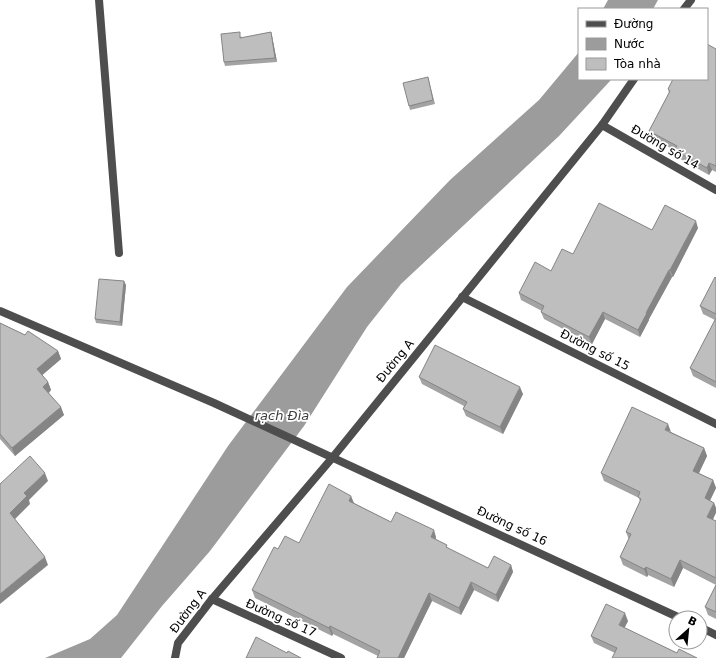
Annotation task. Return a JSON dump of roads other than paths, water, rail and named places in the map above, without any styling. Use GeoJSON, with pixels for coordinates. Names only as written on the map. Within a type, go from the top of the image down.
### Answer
{"type":"FeatureCollection","features":[{"type":"Feature","properties":{"kind":"street"},"geometry":{"type":"LineString","coordinates":[[99,0],[119,253]]}},
{"type":"Feature","properties":{"kind":"street"},"geometry":{"type":"LineString","coordinates":[[685,8],[691,0]]}},
{"type":"Feature","properties":{"kind":"street","name":"Đường A"},"geometry":{"type":"LineString","coordinates":[[175,658],[178,643],[212,600],[333,457],[602,125],[633,80]]}},
{"type":"Feature","properties":{"kind":"street","name":"Đường số 14"},"geometry":{"type":"LineString","coordinates":[[602,125],[716,190]]}},
{"type":"Feature","properties":{"kind":"street","name":"Đường số 15"},"geometry":{"type":"LineString","coordinates":[[462,297],[716,424]]}},
{"type":"Feature","properties":{"kind":"street","name":"Đường số 16"},"geometry":{"type":"LineString","coordinates":[[0,312],[214,403],[668,612]]}},
{"type":"Feature","properties":{"kind":"street","name":"Đường số 17"},"geometry":{"type":"LineString","coordinates":[[212,600],[341,658]]}},
{"type":"Feature","properties":{"kind":"water"},"geometry":{"type":"Polygon","coordinates":[[[608,0],[658,0],[654,8],[604,8],[608,0]]]}},
{"type":"Feature","properties":{"kind":"water","name":"rạch Đìa"},"geometry":{"type":"Polygon","coordinates":[[[578,53],[578,80],[610,80],[559,136],[401,284],[367,327],[304,426],[210,551],[162,606],[121,658],[45,658],[90,639],[117,615],[228,446],[347,287],[450,180],[539,100],[578,53]]]}}]}
